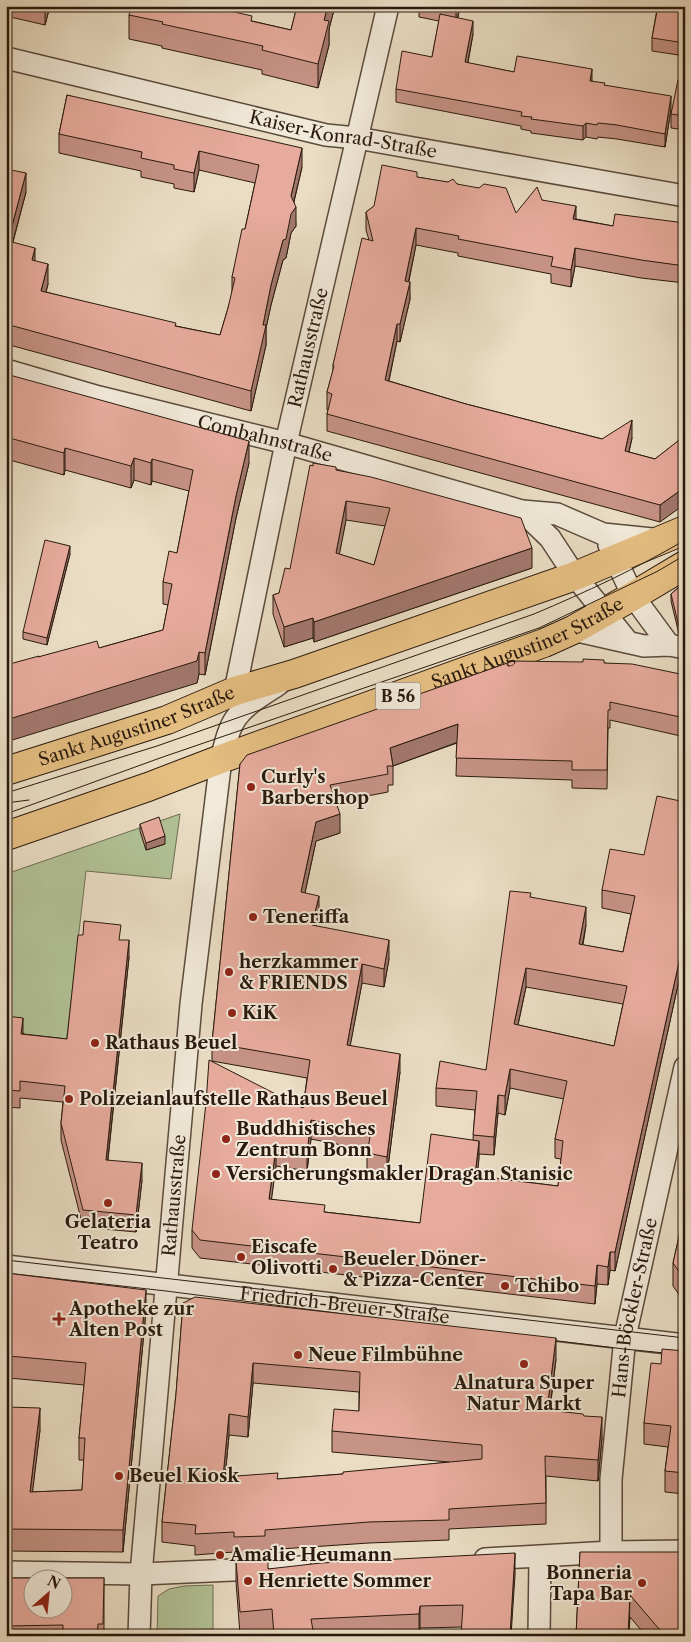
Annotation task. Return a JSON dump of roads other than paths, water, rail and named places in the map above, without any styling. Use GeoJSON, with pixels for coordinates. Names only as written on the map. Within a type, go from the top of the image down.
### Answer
{"type":"FeatureCollection","features":[{"type":"Feature","properties":{"kind":"main road","name":"Sankt Augustiner Straße"},"geometry":{"type":"LineString","coordinates":[[6,771],[167,720],[235,692],[294,674],[575,576],[674,535]]}},
{"type":"Feature","properties":{"kind":"main road","name":"Sankt Augustiner Straße"},"geometry":{"type":"LineString","coordinates":[[6,836],[148,787],[523,651],[573,630],[685,565]]}},
{"type":"Feature","properties":{"kind":"street","name":"Rathausstraße"},"geometry":{"type":"LineString","coordinates":[[235,692],[286,443],[388,6]]}},
{"type":"Feature","properties":{"kind":"street","name":"Kaiser-Konrad-Straße"},"geometry":{"type":"LineString","coordinates":[[6,58],[326,135],[357,138],[685,196]]}},
{"type":"Feature","properties":{"kind":"street","name":"Combahnstraße"},"geometry":{"type":"LineString","coordinates":[[6,370],[99,397],[286,443],[522,510],[558,514],[603,534],[674,535]]}},
{"type":"Feature","properties":{"kind":"street","name":"Combahnstraße"},"geometry":{"type":"LineString","coordinates":[[522,510],[550,538],[575,576],[628,642]]}},
{"type":"Feature","properties":{"kind":"street"},"geometry":{"type":"LineString","coordinates":[[603,534],[633,596],[677,646]]}},
{"type":"Feature","properties":{"kind":"street"},"geometry":{"type":"LineString","coordinates":[[573,630],[644,646],[677,646]]}},
{"type":"Feature","properties":{"kind":"street","name":"Sankt Augustiner Straße"},"geometry":{"type":"LineString","coordinates":[[221,759],[228,735],[236,718],[250,703],[294,674]]}},
{"type":"Feature","properties":{"kind":"street","name":"Rathausstraße"},"geometry":{"type":"LineString","coordinates":[[140,1636],[141,1574],[191,1004],[221,759]]}},
{"type":"Feature","properties":{"kind":"street","name":"Hans-Böckler-Straße"},"geometry":{"type":"LineString","coordinates":[[611,1552],[611,1479],[625,1337],[685,1067]]}},
{"type":"Feature","properties":{"kind":"street","name":"Friedrich-Breuer-Straße"},"geometry":{"type":"LineString","coordinates":[[6,1266],[685,1344]]}},
{"type":"Feature","properties":{"kind":"street"},"geometry":{"type":"LineString","coordinates":[[461,1560],[611,1552],[685,1551]]}},
{"type":"Feature","properties":{"kind":"street"},"geometry":{"type":"LineString","coordinates":[[539,1636],[540,1557]]}},
{"type":"Feature","properties":{"kind":"street"},"geometry":{"type":"LineString","coordinates":[[6,1572],[141,1574],[323,1566]]}},
{"type":"Feature","properties":{"kind":"tram line"},"geometry":{"type":"LineString","coordinates":[[6,793],[157,746],[534,614],[611,580],[685,540]]}},
{"type":"Feature","properties":{"kind":"tram line"},"geometry":{"type":"LineString","coordinates":[[6,814],[160,758],[539,628],[658,571],[685,555]]}},
{"type":"Feature","properties":{"kind":"tram line"},"geometry":{"type":"LineString","coordinates":[[6,803],[29,800]]}},
{"type":"Feature","properties":{"kind":"tram line"},"geometry":{"type":"LineString","coordinates":[[6,1260],[685,1338]]}},
{"type":"Feature","properties":{"kind":"tram line"},"geometry":{"type":"LineString","coordinates":[[6,1273],[166,1291],[383,1319]]}},
{"type":"Feature","properties":{"kind":"tram line"},"geometry":{"type":"LineString","coordinates":[[542,1339],[685,1355]]}},
{"type":"Feature","properties":{"kind":"place","name":"Curly's Barbershop"},"geometry":{"type":"Point","coordinates":[251,787]}},
{"type":"Feature","properties":{"kind":"place","name":"Teneriffa"},"geometry":{"type":"Point","coordinates":[253,917]}},
{"type":"Feature","properties":{"kind":"place","name":"herzkammer & FRIENDS"},"geometry":{"type":"Point","coordinates":[229,972]}},
{"type":"Feature","properties":{"kind":"place","name":"KiK"},"geometry":{"type":"Point","coordinates":[232,1013]}},
{"type":"Feature","properties":{"kind":"place","name":"Rathaus Beuel"},"geometry":{"type":"Point","coordinates":[95,1043]}},
{"type":"Feature","properties":{"kind":"place","name":"Polizeianlaufstelle Rathaus Beuel"},"geometry":{"type":"Point","coordinates":[69,1099]}},
{"type":"Feature","properties":{"kind":"place","name":"Buddhistisches Zentrum Bonn"},"geometry":{"type":"Point","coordinates":[226,1139]}},
{"type":"Feature","properties":{"kind":"place","name":"Versicherungsmakler Dragan Stanisic"},"geometry":{"type":"Point","coordinates":[216,1174]}},
{"type":"Feature","properties":{"kind":"place","name":"Gelateria Teatro"},"geometry":{"type":"Point","coordinates":[108,1203]}},
{"type":"Feature","properties":{"kind":"place","name":"Eiscafe Olivotti"},"geometry":{"type":"Point","coordinates":[241,1257]}},
{"type":"Feature","properties":{"kind":"place","name":"Beueler Döner- & Pizza-Center"},"geometry":{"type":"Point","coordinates":[333,1269]}},
{"type":"Feature","properties":{"kind":"place","name":"Tchibo"},"geometry":{"type":"Point","coordinates":[505,1286]}},
{"type":"Feature","properties":{"kind":"place","name":"Apotheke zur Alten Post"},"geometry":{"type":"Point","coordinates":[59,1319]}},
{"type":"Feature","properties":{"kind":"place","name":"Neue Filmbühne"},"geometry":{"type":"Point","coordinates":[298,1355]}},
{"type":"Feature","properties":{"kind":"place","name":"Alnatura Super Natur Markt"},"geometry":{"type":"Point","coordinates":[524,1364]}},
{"type":"Feature","properties":{"kind":"place","name":"Beuel Kiosk"},"geometry":{"type":"Point","coordinates":[119,1476]}},
{"type":"Feature","properties":{"kind":"place","name":"Amalie Heumann"},"geometry":{"type":"Point","coordinates":[220,1555]}},
{"type":"Feature","properties":{"kind":"place","name":"Henriette Sommer"},"geometry":{"type":"Point","coordinates":[248,1581]}},
{"type":"Feature","properties":{"kind":"place","name":"Bonneria Tapa Bar"},"geometry":{"type":"Point","coordinates":[642,1583]}}]}
